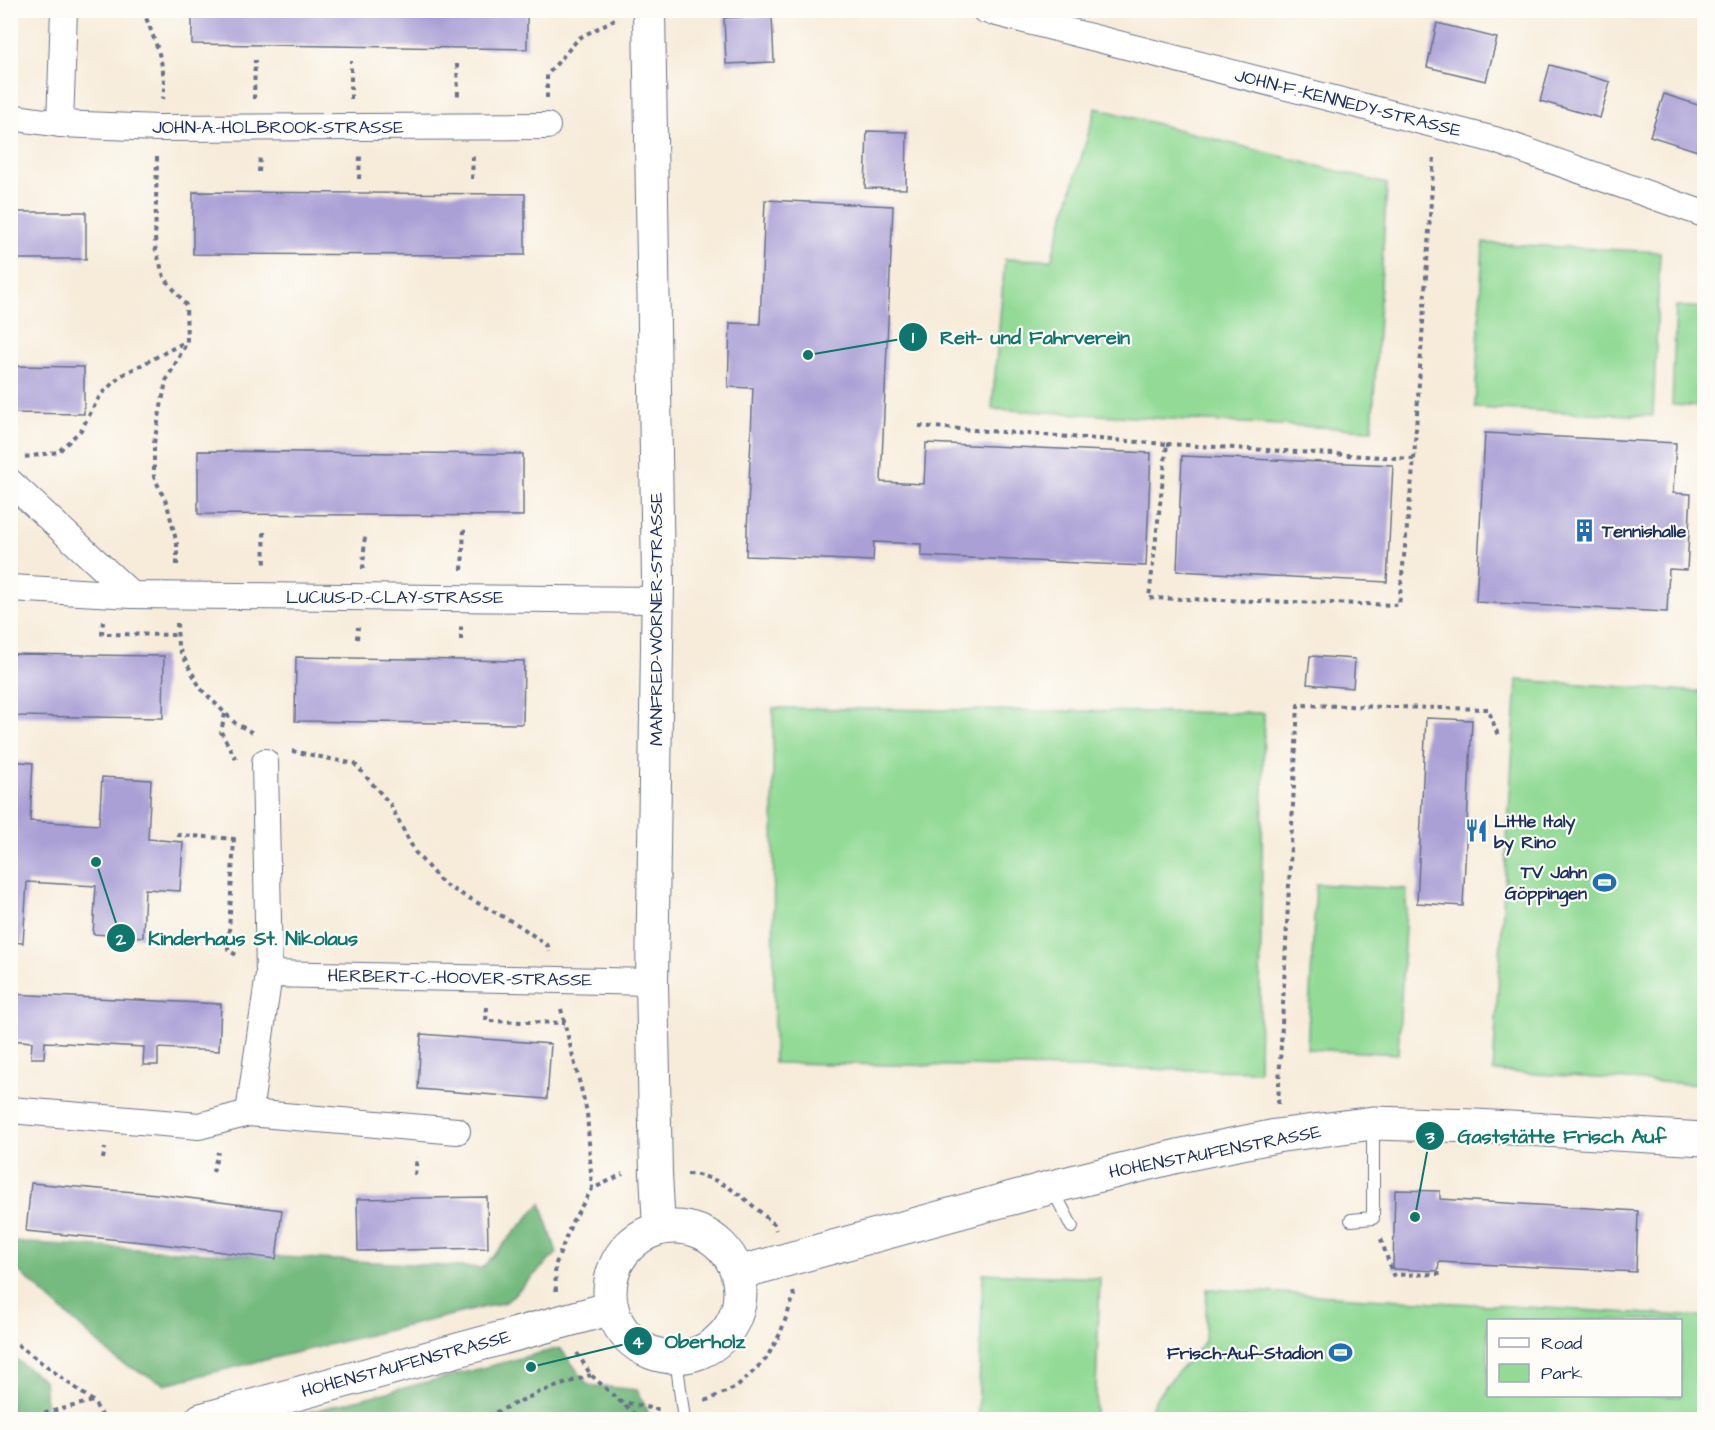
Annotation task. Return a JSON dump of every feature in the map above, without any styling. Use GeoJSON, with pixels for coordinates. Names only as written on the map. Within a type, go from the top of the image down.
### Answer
{"type":"FeatureCollection","features":[{"type":"Feature","properties":{"kind":"main road","name":"HOHENSTAUFENSTRASSE"},"geometry":{"type":"LineString","coordinates":[[738,1273],[1052,1188],[1178,1156],[1276,1136],[1373,1123],[1474,1126],[1704,1139]]}},
{"type":"Feature","properties":{"kind":"main road"},"geometry":{"type":"LineString","coordinates":[[675,1226],[692,1228],[708,1235],[721,1245],[731,1258],[738,1273],[741,1290],[739,1307],[733,1323],[722,1338],[709,1348],[694,1355],[676,1358],[655,1354],[636,1344],[621,1328],[612,1308],[610,1287],[615,1268],[625,1250],[640,1236],[659,1228],[675,1226]]}},
{"type":"Feature","properties":{"kind":"main road","name":"HOHENSTAUFENSTRASSE"},"geometry":{"type":"LineString","coordinates":[[201,1419],[612,1308]]}},
{"type":"Feature","properties":{"kind":"street"},"geometry":{"type":"LineString","coordinates":[[60,124],[64,10]]}},
{"type":"Feature","properties":{"kind":"street","name":"JOHN-F.-KENNEDY-STRASSE"},"geometry":{"type":"LineString","coordinates":[[985,10],[1495,140],[1704,214]]}},
{"type":"Feature","properties":{"kind":"street","name":"MANFRED-WÖRNER-STRASSE"},"geometry":{"type":"LineString","coordinates":[[649,12],[657,600],[652,982],[659,1228]]}},
{"type":"Feature","properties":{"kind":"street","name":"JOHN-A.-HOLBROOK-STRASSE"},"geometry":{"type":"LineString","coordinates":[[10,117],[60,124],[158,128],[547,126]]}},
{"type":"Feature","properties":{"kind":"street"},"geometry":{"type":"LineString","coordinates":[[14,471],[132,595]]}},
{"type":"Feature","properties":{"kind":"street","name":"LUCIUS-D.-CLAY-STRASSE"},"geometry":{"type":"LineString","coordinates":[[10,588],[132,595],[657,600]]}},
{"type":"Feature","properties":{"kind":"street"},"geometry":{"type":"LineString","coordinates":[[249,1113],[269,974],[267,840],[274,755]]}},
{"type":"Feature","properties":{"kind":"street","name":"HERBERT-C.-HOOVER-STRASSE"},"geometry":{"type":"LineString","coordinates":[[269,974],[652,982]]}},
{"type":"Feature","properties":{"kind":"street"},"geometry":{"type":"LineString","coordinates":[[10,1110],[200,1126],[249,1113],[457,1131]]}},
{"type":"Feature","properties":{"kind":"lane"},"geometry":{"type":"LineString","coordinates":[[1352,1220],[1373,1218],[1373,1123]]}},
{"type":"Feature","properties":{"kind":"lane"},"geometry":{"type":"LineString","coordinates":[[1052,1188],[1072,1227]]}},
{"type":"Feature","properties":{"kind":"lane"},"geometry":{"type":"LineString","coordinates":[[676,1358],[684,1419]]}},
{"type":"Feature","properties":{"kind":"path"},"geometry":{"type":"LineString","coordinates":[[143,10],[159,53],[165,86],[158,128],[155,247],[164,277],[186,305],[187,342],[166,381],[154,443],[154,477],[167,504],[177,544],[178,647],[201,688],[235,723],[262,737]]}},
{"type":"Feature","properties":{"kind":"path"},"geometry":{"type":"LineString","coordinates":[[547,126],[547,75],[579,38],[613,18],[649,12]]}},
{"type":"Feature","properties":{"kind":"path"},"geometry":{"type":"LineString","coordinates":[[253,128],[255,60]]}},
{"type":"Feature","properties":{"kind":"path"},"geometry":{"type":"LineString","coordinates":[[351,61],[351,127]]}},
{"type":"Feature","properties":{"kind":"path"},"geometry":{"type":"LineString","coordinates":[[1167,444],[1149,598],[1400,605],[1414,459],[1436,125]]}},
{"type":"Feature","properties":{"kind":"path"},"geometry":{"type":"LineString","coordinates":[[14,471],[24,457],[58,452],[81,430],[101,394],[122,375],[187,342]]}},
{"type":"Feature","properties":{"kind":"path"},"geometry":{"type":"LineString","coordinates":[[919,426],[1414,459]]}},
{"type":"Feature","properties":{"kind":"path"},"geometry":{"type":"LineString","coordinates":[[461,598],[464,529]]}},
{"type":"Feature","properties":{"kind":"path"},"geometry":{"type":"LineString","coordinates":[[102,634],[178,635]]}},
{"type":"Feature","properties":{"kind":"path"},"geometry":{"type":"LineString","coordinates":[[1276,1136],[1298,705],[1488,709],[1499,738]]}},
{"type":"Feature","properties":{"kind":"path"},"geometry":{"type":"LineString","coordinates":[[274,755],[294,752],[356,764],[390,804],[415,852],[442,884],[520,926],[548,946],[552,980],[587,1112],[592,1189],[622,1174]]}},
{"type":"Feature","properties":{"kind":"path"},"geometry":{"type":"LineString","coordinates":[[177,835],[267,840]]}},
{"type":"Feature","properties":{"kind":"path"},"geometry":{"type":"LineString","coordinates":[[486,1021],[565,1023]]}},
{"type":"Feature","properties":{"kind":"path"},"geometry":{"type":"LineString","coordinates":[[1373,1218],[1393,1275],[1442,1274]]}},
{"type":"Feature","properties":{"kind":"path"},"geometry":{"type":"LineString","coordinates":[[10,1339],[93,1401],[105,1419]]}},
{"type":"Feature","properties":{"kind":"path"},"geometry":{"type":"LineString","coordinates":[[479,1419],[540,1392],[591,1375],[640,1419]]}},
{"type":"Feature","properties":{"kind":"path"},"geometry":{"type":"LineString","coordinates":[[18,1419],[93,1401]]}},
{"type":"Feature","properties":{"kind":"green space"},"geometry":{"type":"Polygon","coordinates":[[[1096,108],[1387,184],[1372,430],[992,409],[1005,259],[1051,260],[1096,108]]]}},
{"type":"Feature","properties":{"kind":"green space"},"geometry":{"type":"Polygon","coordinates":[[[1483,243],[1660,252],[1653,416],[1475,408],[1483,243]]]}},
{"type":"Feature","properties":{"kind":"green space"},"geometry":{"type":"Polygon","coordinates":[[[1676,306],[1704,308],[1704,407],[1672,405],[1676,306]]]}},
{"type":"Feature","properties":{"kind":"green space","name":"TV Jahn Göppingen"},"geometry":{"type":"Polygon","coordinates":[[[1517,680],[1704,692],[1704,1085],[1493,1071],[1517,680]]]}},
{"type":"Feature","properties":{"kind":"green space"},"geometry":{"type":"Polygon","coordinates":[[[773,708],[1264,713],[1259,1071],[774,1063],[773,708]]]}},
{"type":"Feature","properties":{"kind":"green space"},"geometry":{"type":"Polygon","coordinates":[[[1316,884],[1407,889],[1398,1054],[1307,1049],[1316,884]]]}},
{"type":"Feature","properties":{"kind":"green space"},"geometry":{"type":"Polygon","coordinates":[[[541,1203],[557,1253],[506,1302],[165,1384],[118,1361],[11,1264],[11,1242],[482,1268],[541,1203]]]}},
{"type":"Feature","properties":{"kind":"green space"},"geometry":{"type":"Polygon","coordinates":[[[983,1273],[1100,1278],[1095,1419],[978,1419],[983,1273]]]}},
{"type":"Feature","properties":{"kind":"green space","name":"Frisch-Auf-Stadion"},"geometry":{"type":"Polygon","coordinates":[[[1207,1289],[1704,1317],[1704,1419],[1145,1419],[1158,1395],[1205,1341],[1207,1289]]]}},
{"type":"Feature","properties":{"kind":"green space"},"geometry":{"type":"Polygon","coordinates":[[[560,1348],[588,1385],[637,1390],[651,1419],[282,1419],[560,1348]]]}},
{"type":"Feature","properties":{"kind":"green space"},"geometry":{"type":"Polygon","coordinates":[[[10,1355],[44,1380],[47,1419],[11,1419],[10,1355]]]}},
{"type":"Feature","properties":{"kind":"building"},"geometry":{"type":"Polygon","coordinates":[[[192,10],[527,10],[527,49],[192,44],[192,10]]]}},
{"type":"Feature","properties":{"kind":"building"},"geometry":{"type":"Polygon","coordinates":[[[772,16],[774,62],[726,64],[724,18],[772,16]]]}},
{"type":"Feature","properties":{"kind":"building"},"geometry":{"type":"Polygon","coordinates":[[[1437,23],[1497,38],[1486,81],[1427,67],[1437,23]]]}},
{"type":"Feature","properties":{"kind":"building"},"geometry":{"type":"Polygon","coordinates":[[[1550,65],[1610,82],[1600,118],[1540,101],[1550,65]]]}},
{"type":"Feature","properties":{"kind":"building"},"geometry":{"type":"Polygon","coordinates":[[[1664,94],[1704,107],[1704,153],[1650,136],[1664,94]]]}},
{"type":"Feature","properties":{"kind":"building"},"geometry":{"type":"Polygon","coordinates":[[[867,131],[907,132],[906,189],[865,188],[867,131]]]}},
{"type":"Feature","properties":{"kind":"building"},"geometry":{"type":"Polygon","coordinates":[[[193,192],[525,194],[525,255],[193,254],[193,192]]]}},
{"type":"Feature","properties":{"kind":"building"},"geometry":{"type":"Polygon","coordinates":[[[765,200],[893,206],[881,482],[924,484],[926,443],[1151,453],[1146,566],[921,556],[921,544],[874,542],[873,561],[746,556],[753,388],[728,387],[730,323],[760,324],[765,200]]]}},
{"type":"Feature","properties":{"kind":"building"},"geometry":{"type":"Polygon","coordinates":[[[10,212],[86,212],[86,259],[10,259],[10,212]]]}},
{"type":"Feature","properties":{"kind":"building"},"geometry":{"type":"Polygon","coordinates":[[[10,366],[84,367],[84,414],[10,413],[10,366]]]}},
{"type":"Feature","properties":{"kind":"building","name":"Tennishalle"},"geometry":{"type":"Polygon","coordinates":[[[1485,433],[1676,443],[1673,493],[1691,494],[1687,570],[1669,569],[1667,612],[1476,602],[1485,433]]]}},
{"type":"Feature","properties":{"kind":"building"},"geometry":{"type":"Polygon","coordinates":[[[198,451],[523,454],[523,516],[198,514],[198,451]]]}},
{"type":"Feature","properties":{"kind":"building"},"geometry":{"type":"Polygon","coordinates":[[[1182,456],[1393,465],[1387,582],[1177,571],[1182,456]]]}},
{"type":"Feature","properties":{"kind":"building"},"geometry":{"type":"Polygon","coordinates":[[[10,654],[164,656],[163,718],[10,716],[10,654]]]}},
{"type":"Feature","properties":{"kind":"building"},"geometry":{"type":"Polygon","coordinates":[[[1310,656],[1355,659],[1353,688],[1307,684],[1310,656]]]}},
{"type":"Feature","properties":{"kind":"building"},"geometry":{"type":"Polygon","coordinates":[[[296,657],[524,661],[523,724],[295,721],[296,657]]]}},
{"type":"Feature","properties":{"kind":"building"},"geometry":{"type":"Polygon","coordinates":[[[1426,718],[1472,720],[1463,906],[1417,903],[1426,718]]]}},
{"type":"Feature","properties":{"kind":"building"},"geometry":{"type":"Polygon","coordinates":[[[10,761],[33,763],[30,821],[99,825],[102,777],[151,780],[148,839],[183,842],[180,891],[145,889],[143,937],[93,934],[96,886],[27,882],[23,943],[10,942],[10,761]]]}},
{"type":"Feature","properties":{"kind":"building"},"geometry":{"type":"Polygon","coordinates":[[[10,994],[221,1004],[219,1051],[158,1048],[158,1065],[143,1065],[144,1047],[45,1042],[44,1058],[31,1058],[32,1042],[10,1040],[10,994]]]}},
{"type":"Feature","properties":{"kind":"building"},"geometry":{"type":"Polygon","coordinates":[[[421,1034],[551,1044],[547,1099],[418,1089],[421,1034]]]}},
{"type":"Feature","properties":{"kind":"building"},"geometry":{"type":"Polygon","coordinates":[[[31,1183],[157,1194],[282,1210],[276,1259],[153,1243],[26,1231],[31,1183]]]}},
{"type":"Feature","properties":{"kind":"building"},"geometry":{"type":"Polygon","coordinates":[[[1395,1190],[1440,1191],[1440,1199],[1638,1211],[1636,1272],[1439,1262],[1438,1271],[1393,1269],[1395,1190]]]}},
{"type":"Feature","properties":{"kind":"building"},"geometry":{"type":"Polygon","coordinates":[[[487,1197],[488,1248],[358,1251],[357,1199],[487,1197]]]}},
{"type":"Feature","properties":{"kind":"place","name":"Reit- und Fahrverein"},"geometry":{"type":"Point","coordinates":[808,355]}},
{"type":"Feature","properties":{"kind":"place","name":"Tennishalle"},"geometry":{"type":"Point","coordinates":[1584,531]}},
{"type":"Feature","properties":{"kind":"place","name":"Little Italy by Rino"},"geometry":{"type":"Point","coordinates":[1476,831]}},
{"type":"Feature","properties":{"kind":"place","name":"Kinderhaus St. Nikolaus"},"geometry":{"type":"Point","coordinates":[96,862]}},
{"type":"Feature","properties":{"kind":"place","name":"TV Jahn Göppingen"},"geometry":{"type":"Point","coordinates":[1605,882]}},
{"type":"Feature","properties":{"kind":"place","name":"Gaststätte Frisch Auf"},"geometry":{"type":"Point","coordinates":[1415,1217]}},
{"type":"Feature","properties":{"kind":"place","name":"Frisch-Auf-Stadion"},"geometry":{"type":"Point","coordinates":[1341,1353]}},
{"type":"Feature","properties":{"kind":"place","name":"Oberholz"},"geometry":{"type":"Point","coordinates":[531,1367]}}]}
